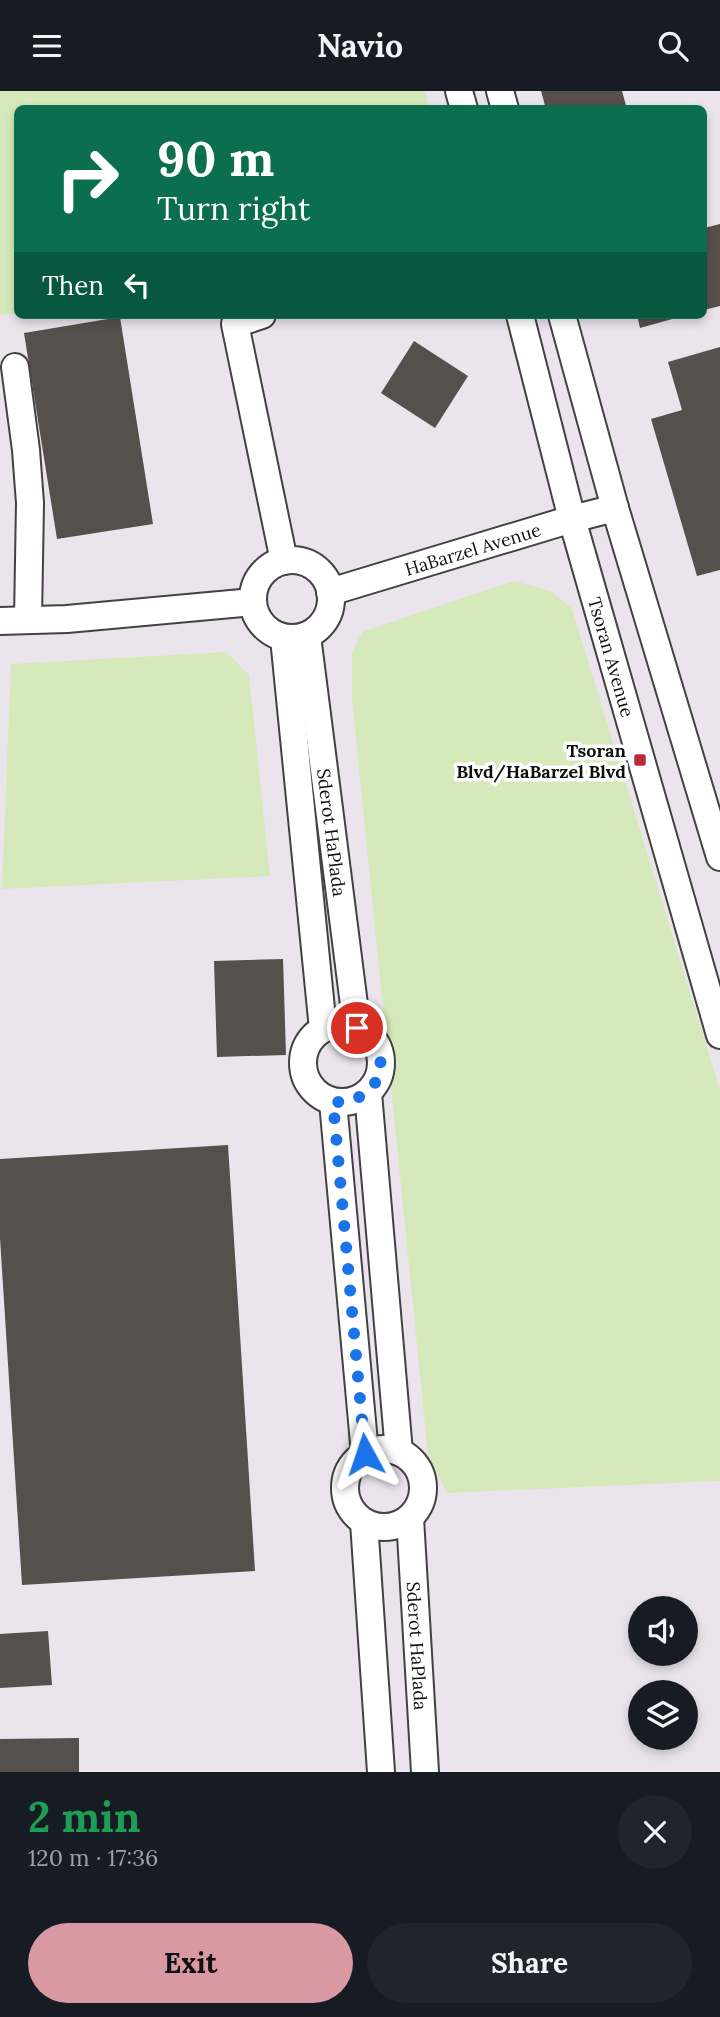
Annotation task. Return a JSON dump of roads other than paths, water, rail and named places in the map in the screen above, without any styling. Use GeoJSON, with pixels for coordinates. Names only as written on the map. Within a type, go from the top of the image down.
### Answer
{"type":"FeatureCollection","features":[{"type":"Feature","properties":{"kind":"street"},"geometry":{"type":"LineString","coordinates":[[250,319],[236,324],[284,561]]}},
{"type":"Feature","properties":{"kind":"street","name":"Tsoran Avenue"},"geometry":{"type":"LineString","coordinates":[[521,319],[572,519],[720,1035]]}},
{"type":"Feature","properties":{"kind":"street"},"geometry":{"type":"LineString","coordinates":[[563,319],[615,508],[720,857]]}},
{"type":"Feature","properties":{"kind":"street"},"geometry":{"type":"LineString","coordinates":[[15,367],[30,503],[28,620]]}},
{"type":"Feature","properties":{"kind":"street","name":"HaBarzel Avenue"},"geometry":{"type":"LineString","coordinates":[[330,592],[615,508]]}},
{"type":"Feature","properties":{"kind":"street"},"geometry":{"type":"LineString","coordinates":[[284,561],[309,564],[326,581],[330,592],[326,618],[318,629],[295,637],[262,625],[253,602],[258,580],[274,565],[284,561]]}},
{"type":"Feature","properties":{"kind":"street"},"geometry":{"type":"LineString","coordinates":[[0,621],[253,602]]}},
{"type":"Feature","properties":{"kind":"street","name":"Sderot HaPlada"},"geometry":{"type":"LineString","coordinates":[[295,637],[357,1028]]}},
{"type":"Feature","properties":{"kind":"street","name":"Sderot HaPlada"},"geometry":{"type":"LineString","coordinates":[[295,637],[323,1029]]}},
{"type":"Feature","properties":{"kind":"street"},"geometry":{"type":"LineString","coordinates":[[346,1024],[357,1028],[368,1035],[380,1056],[376,1083],[368,1093],[357,1100],[333,1102],[313,1090],[307,1080],[303,1069],[307,1046],[323,1029],[346,1024]]}},
{"type":"Feature","properties":{"kind":"street"},"geometry":{"type":"LineString","coordinates":[[368,1093],[399,1453]]}},
{"type":"Feature","properties":{"kind":"street"},"geometry":{"type":"LineString","coordinates":[[333,1102],[365,1454]]}},
{"type":"Feature","properties":{"kind":"street"},"geometry":{"type":"LineString","coordinates":[[388,1449],[399,1453],[410,1459],[418,1470],[422,1481],[422,1495],[410,1518],[399,1524],[376,1527],[355,1515],[345,1494],[345,1482],[349,1471],[365,1454],[388,1449]]}},
{"type":"Feature","properties":{"kind":"street","name":"Sderot HaPlada"},"geometry":{"type":"LineString","coordinates":[[410,1518],[425,1772]]}},
{"type":"Feature","properties":{"kind":"street"},"geometry":{"type":"LineString","coordinates":[[364,1522],[381,1772]]}},
{"type":"Feature","properties":{"kind":"place","name":"Tsoran Blvd/HaBarzel Blvd"},"geometry":{"type":"Point","coordinates":[640,760]}}]}
